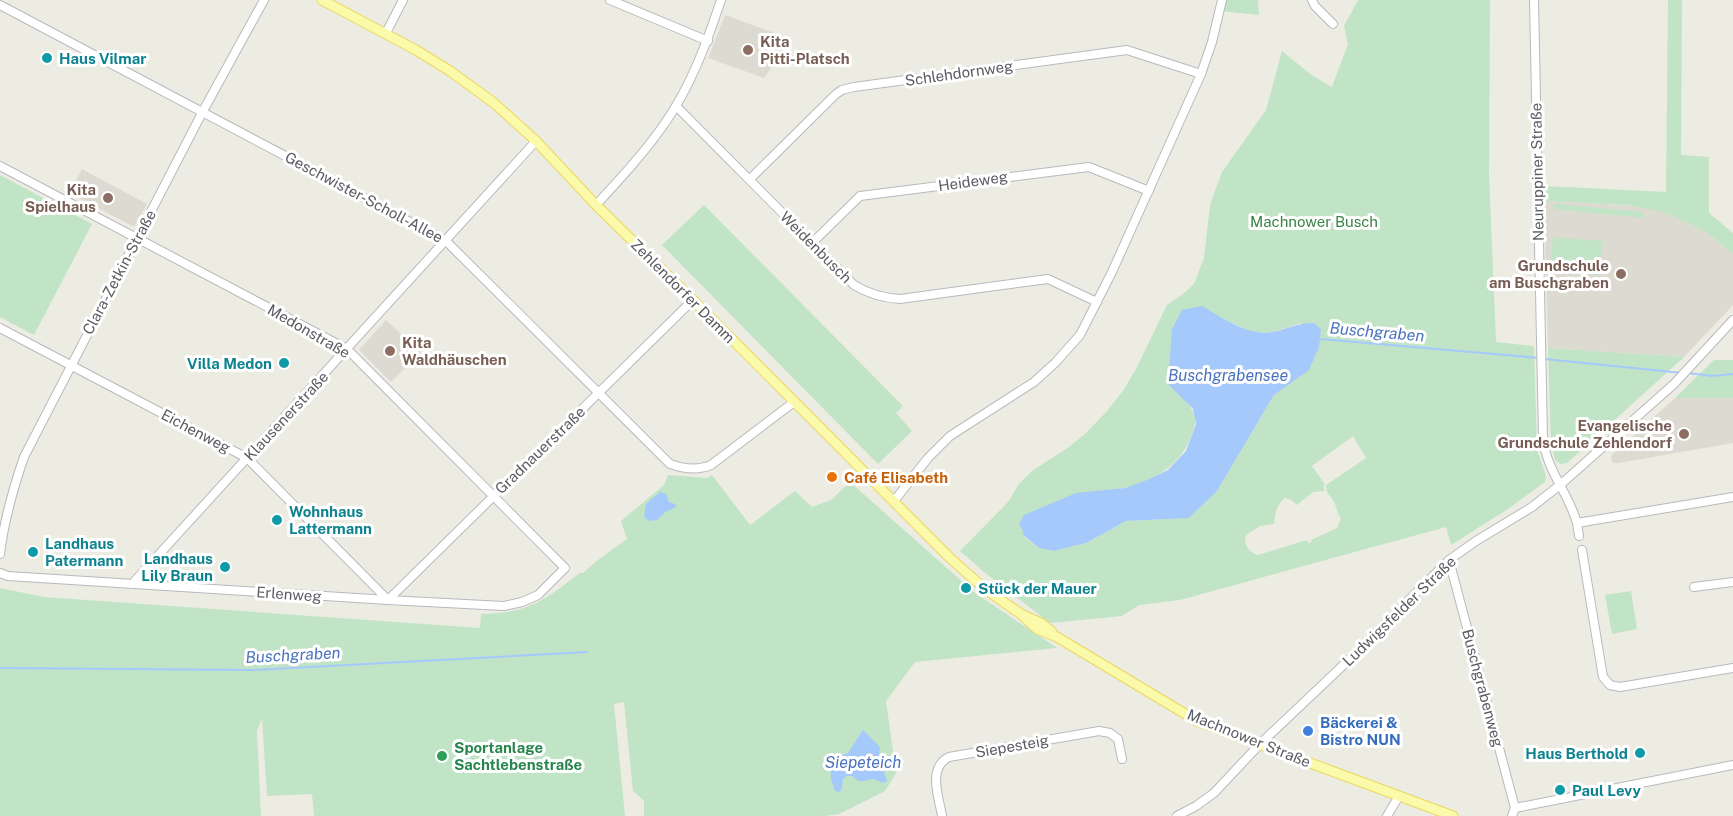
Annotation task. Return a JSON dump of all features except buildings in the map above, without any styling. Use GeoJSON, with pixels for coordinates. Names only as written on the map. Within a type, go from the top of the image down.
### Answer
{"type":"FeatureCollection","features":[{"type":"Feature","properties":{"kind":"main road","name":"Zehlendorfer Damm"},"geometry":{"type":"LineString","coordinates":[[322,0],[386,33],[450,71],[494,103],[536,141],[596,205],[964,571],[985,589],[1036,624]]}},
{"type":"Feature","properties":{"kind":"main road","name":"Machnower Straße"},"geometry":{"type":"LineString","coordinates":[[1036,624],[1197,721],[1453,816]]}},
{"type":"Feature","properties":{"kind":"street","name":"Clara-Zetkin-Straße"},"geometry":{"type":"LineString","coordinates":[[0,554],[2,534],[13,488],[24,456],[203,111],[264,0]]}},
{"type":"Feature","properties":{"kind":"street"},"geometry":{"type":"LineString","coordinates":[[386,33],[403,0]]}},
{"type":"Feature","properties":{"kind":"street"},"geometry":{"type":"LineString","coordinates":[[610,0],[708,41]]}},
{"type":"Feature","properties":{"kind":"street"},"geometry":{"type":"LineString","coordinates":[[596,205],[655,137],[676,106],[708,41],[721,0]]}},
{"type":"Feature","properties":{"kind":"street"},"geometry":{"type":"LineString","coordinates":[[894,501],[928,458],[950,436],[1034,382],[1080,335],[1149,191],[1201,74],[1222,0]]}},
{"type":"Feature","properties":{"kind":"street"},"geometry":{"type":"LineString","coordinates":[[1312,0],[1333,24]]}},
{"type":"Feature","properties":{"kind":"street","name":"Neuruppiner Straße"},"geometry":{"type":"LineString","coordinates":[[1534,0],[1543,445],[1552,471],[1569,500],[1580,536]]}},
{"type":"Feature","properties":{"kind":"street","name":"Geschwister-Scholl-Allee"},"geometry":{"type":"LineString","coordinates":[[0,5],[446,241],[670,464],[700,470],[711,465],[794,402]]}},
{"type":"Feature","properties":{"kind":"street","name":"Schlehdornweg"},"geometry":{"type":"LineString","coordinates":[[750,179],[837,94],[854,87],[1127,50],[1201,74]]}},
{"type":"Feature","properties":{"kind":"street","name":"Weidenbusch"},"geometry":{"type":"LineString","coordinates":[[676,106],[854,285],[879,297],[900,299],[1048,279],[1097,302]]}},
{"type":"Feature","properties":{"kind":"street","name":"Klausenerstraße"},"geometry":{"type":"LineString","coordinates":[[132,584],[536,141]]}},
{"type":"Feature","properties":{"kind":"street","name":"Medonstraße"},"geometry":{"type":"LineString","coordinates":[[0,166],[347,349],[565,568]]}},
{"type":"Feature","properties":{"kind":"street","name":"Heideweg"},"geometry":{"type":"LineString","coordinates":[[812,243],[860,196],[1089,167],[1149,191]]}},
{"type":"Feature","properties":{"kind":"street","name":"Gradnauerstraße"},"geometry":{"type":"LineString","coordinates":[[388,600],[693,300]]}},
{"type":"Feature","properties":{"kind":"street","name":"Ludwigsfelder Straße"},"geometry":{"type":"LineString","coordinates":[[1177,816],[1214,793],[1260,744],[1449,560],[1532,507],[1560,485],[1674,384],[1733,320]]}},
{"type":"Feature","properties":{"kind":"street","name":"Eichenweg"},"geometry":{"type":"LineString","coordinates":[[0,328],[247,458],[388,600]]}},
{"type":"Feature","properties":{"kind":"street"},"geometry":{"type":"LineString","coordinates":[[1577,523],[1733,497]]}},
{"type":"Feature","properties":{"kind":"street"},"geometry":{"type":"LineString","coordinates":[[1582,550],[1604,677],[1610,684],[1620,687],[1733,668]]}},
{"type":"Feature","properties":{"kind":"street","name":"Buschgrabenweg"},"geometry":{"type":"LineString","coordinates":[[1449,560],[1515,807]]}},
{"type":"Feature","properties":{"kind":"street","name":"Erlenweg"},"geometry":{"type":"LineString","coordinates":[[0,573],[8,576],[504,606],[522,602],[537,594],[565,568]]}},
{"type":"Feature","properties":{"kind":"street"},"geometry":{"type":"LineString","coordinates":[[1694,587],[1733,582]]}},
{"type":"Feature","properties":{"kind":"street","name":"Siepesteig"},"geometry":{"type":"LineString","coordinates":[[942,816],[936,772],[941,762],[949,758],[1101,731],[1118,739],[1122,759]]}},
{"type":"Feature","properties":{"kind":"street"},"geometry":{"type":"LineString","coordinates":[[1512,816],[1515,807],[1733,765]]}},
{"type":"Feature","properties":{"kind":"street"},"geometry":{"type":"LineString","coordinates":[[1387,816],[1399,796]]}},
{"type":"Feature","properties":{"kind":"shaded area","name":"Kita Pitti-Platsch"},"geometry":{"type":"Polygon","coordinates":[[[725,15],[791,39],[764,78],[708,58],[725,15]]]}},
{"type":"Feature","properties":{"kind":"shaded area","name":"Kita Spielhaus"},"geometry":{"type":"Polygon","coordinates":[[[82,169],[147,204],[134,227],[69,193],[82,169]]]}},
{"type":"Feature","properties":{"kind":"shaded area","name":"Grundschule am Buschgraben"},"geometry":{"type":"Polygon","coordinates":[[[1544,201],[1641,206],[1665,213],[1706,232],[1733,254],[1733,305],[1684,357],[1548,348],[1544,201]]]}},
{"type":"Feature","properties":{"kind":"shaded area","name":"Kita Waldhäuschen"},"geometry":{"type":"Polygon","coordinates":[[[386,320],[421,352],[391,382],[359,350],[386,320]]]}},
{"type":"Feature","properties":{"kind":"shaded area","name":"Evangelische Grundschule Zehlendorf"},"geometry":{"type":"Polygon","coordinates":[[[1675,398],[1733,398],[1733,443],[1613,463],[1612,455],[1675,398]]]}},
{"type":"Feature","properties":{"kind":"green space"},"geometry":{"type":"Polygon","coordinates":[[[1222,0],[1258,0],[1259,15],[1220,11],[1222,0]]]}},
{"type":"Feature","properties":{"kind":"green space","name":"Machnower Busch"},"geometry":{"type":"Polygon","coordinates":[[[1358,0],[1490,0],[1489,175],[1496,342],[1534,346],[1537,450],[1546,476],[1545,482],[1508,509],[1451,545],[1446,527],[1180,600],[1139,605],[1122,616],[1050,623],[960,551],[1009,501],[1018,485],[1032,471],[1085,434],[1123,391],[1167,305],[1194,284],[1204,258],[1210,205],[1222,172],[1266,110],[1282,51],[1310,74],[1332,87],[1348,44],[1344,26],[1358,0]],[[1230,322],[1183,398],[1191,408],[1195,422],[1190,439],[1173,464],[1148,480],[1111,490],[1054,516],[1023,531],[1023,536],[1039,548],[1054,551],[1086,543],[1126,521],[1189,518],[1217,491],[1274,395],[1309,369],[1301,323],[1272,332],[1254,333],[1230,322]],[[1353,436],[1312,466],[1324,483],[1324,491],[1313,492],[1297,505],[1285,498],[1277,509],[1274,524],[1260,526],[1246,535],[1245,542],[1249,550],[1258,555],[1307,540],[1308,543],[1312,542],[1311,540],[1337,528],[1341,519],[1326,485],[1366,458],[1353,436]]]}},
{"type":"Feature","properties":{"kind":"green space"},"geometry":{"type":"Polygon","coordinates":[[[1668,0],[1682,0],[1681,155],[1709,157],[1709,213],[1733,233],[1733,254],[1706,232],[1665,213],[1627,205],[1544,201],[1544,186],[1666,192],[1668,0]]]}},
{"type":"Feature","properties":{"kind":"green space"},"geometry":{"type":"Polygon","coordinates":[[[0,175],[92,224],[34,335],[0,317],[0,175]]]}},
{"type":"Feature","properties":{"kind":"green space"},"geometry":{"type":"Polygon","coordinates":[[[1554,204],[1643,212],[1643,218],[1554,209],[1554,204]]]}},
{"type":"Feature","properties":{"kind":"green space"},"geometry":{"type":"Polygon","coordinates":[[[704,205],[903,406],[896,413],[912,431],[878,464],[662,245],[704,205]]]}},
{"type":"Feature","properties":{"kind":"green space"},"geometry":{"type":"Polygon","coordinates":[[[1553,237],[1603,241],[1600,275],[1550,271],[1553,237]]]}},
{"type":"Feature","properties":{"kind":"green space"},"geometry":{"type":"Polygon","coordinates":[[[1548,348],[1684,357],[1567,463],[1561,464],[1555,460],[1551,443],[1548,348]]]}},
{"type":"Feature","properties":{"kind":"green space"},"geometry":{"type":"Polygon","coordinates":[[[1714,360],[1733,360],[1733,398],[1675,398],[1714,360]]]}},
{"type":"Feature","properties":{"kind":"green space"},"geometry":{"type":"Polygon","coordinates":[[[668,475],[707,478],[712,475],[750,525],[795,491],[812,507],[831,500],[850,482],[975,593],[1057,648],[915,662],[886,701],[896,773],[885,791],[839,814],[825,816],[644,816],[644,801],[633,791],[624,702],[614,704],[625,816],[314,816],[312,794],[267,796],[262,719],[257,731],[261,816],[0,816],[0,588],[44,597],[480,628],[481,614],[512,611],[535,604],[583,573],[627,539],[621,521],[664,485],[668,475]]]}},
{"type":"Feature","properties":{"kind":"green space"},"geometry":{"type":"Polygon","coordinates":[[[1631,591],[1637,629],[1612,634],[1605,595],[1631,591]]]}},
{"type":"Feature","properties":{"kind":"water","name":"Buschgrabensee"},"geometry":{"type":"Polygon","coordinates":[[[1202,306],[1244,329],[1263,333],[1314,323],[1321,329],[1319,347],[1309,370],[1274,395],[1217,491],[1189,518],[1126,521],[1086,543],[1054,551],[1039,548],[1023,535],[1019,524],[1024,515],[1076,493],[1125,488],[1147,480],[1168,470],[1186,451],[1196,424],[1193,409],[1168,384],[1172,329],[1182,310],[1202,306]]]}},
{"type":"Feature","properties":{"kind":"water"},"geometry":{"type":"Polygon","coordinates":[[[660,492],[666,494],[669,502],[675,504],[676,507],[664,513],[657,520],[649,521],[644,517],[646,504],[660,492]]]}},
{"type":"Feature","properties":{"kind":"water","name":"Siepeteich"},"geometry":{"type":"Polygon","coordinates":[[[863,730],[880,747],[879,757],[887,781],[883,783],[874,779],[860,781],[853,776],[846,776],[840,792],[835,791],[831,779],[830,761],[848,753],[863,730]]]}},
{"type":"Feature","properties":{"kind":"waterway","name":"Buschgraben"},"geometry":{"type":"LineString","coordinates":[[1318,340],[1539,358]]}},
{"type":"Feature","properties":{"kind":"waterway","name":"Buschgraben"},"geometry":{"type":"LineString","coordinates":[[1545,359],[1682,373]]}},
{"type":"Feature","properties":{"kind":"waterway","name":"Buschgraben"},"geometry":{"type":"LineString","coordinates":[[1688,373],[1712,376],[1733,374]]}},
{"type":"Feature","properties":{"kind":"waterway","name":"Buschgraben"},"geometry":{"type":"LineString","coordinates":[[0,668],[252,670],[587,652]]}},
{"type":"Feature","properties":{"kind":"place","name":"Kita Pitti-Platsch"},"geometry":{"type":"Point","coordinates":[748,50]}},
{"type":"Feature","properties":{"kind":"place","name":"Haus Vilmar"},"geometry":{"type":"Point","coordinates":[47,58]}},
{"type":"Feature","properties":{"kind":"place","name":"Kita Spielhaus"},"geometry":{"type":"Point","coordinates":[108,198]}},
{"type":"Feature","properties":{"kind":"place","name":"Grundschule am Buschgraben"},"geometry":{"type":"Point","coordinates":[1621,274]}},
{"type":"Feature","properties":{"kind":"place","name":"Kita Waldhäuschen"},"geometry":{"type":"Point","coordinates":[390,351]}},
{"type":"Feature","properties":{"kind":"place","name":"Villa Medon"},"geometry":{"type":"Point","coordinates":[284,363]}},
{"type":"Feature","properties":{"kind":"place","name":"Evangelische Grundschule Zehlendorf"},"geometry":{"type":"Point","coordinates":[1684,434]}},
{"type":"Feature","properties":{"kind":"place","name":"Café Elisabeth"},"geometry":{"type":"Point","coordinates":[832,477]}},
{"type":"Feature","properties":{"kind":"place","name":"Wohnhaus Lattermann"},"geometry":{"type":"Point","coordinates":[277,520]}},
{"type":"Feature","properties":{"kind":"place","name":"Landhaus Patermann"},"geometry":{"type":"Point","coordinates":[33,552]}},
{"type":"Feature","properties":{"kind":"place","name":"Landhaus Lily Braun"},"geometry":{"type":"Point","coordinates":[225,567]}},
{"type":"Feature","properties":{"kind":"place","name":"Stück der Mauer"},"geometry":{"type":"Point","coordinates":[966,588]}},
{"type":"Feature","properties":{"kind":"place","name":"Bäckerei & Bistro NUN"},"geometry":{"type":"Point","coordinates":[1308,731]}},
{"type":"Feature","properties":{"kind":"place","name":"Haus Berthold"},"geometry":{"type":"Point","coordinates":[1640,753]}},
{"type":"Feature","properties":{"kind":"place","name":"Sportanlage Sachtlebenstraße"},"geometry":{"type":"Point","coordinates":[442,756]}},
{"type":"Feature","properties":{"kind":"place","name":"Paul Levy"},"geometry":{"type":"Point","coordinates":[1560,790]}}]}
